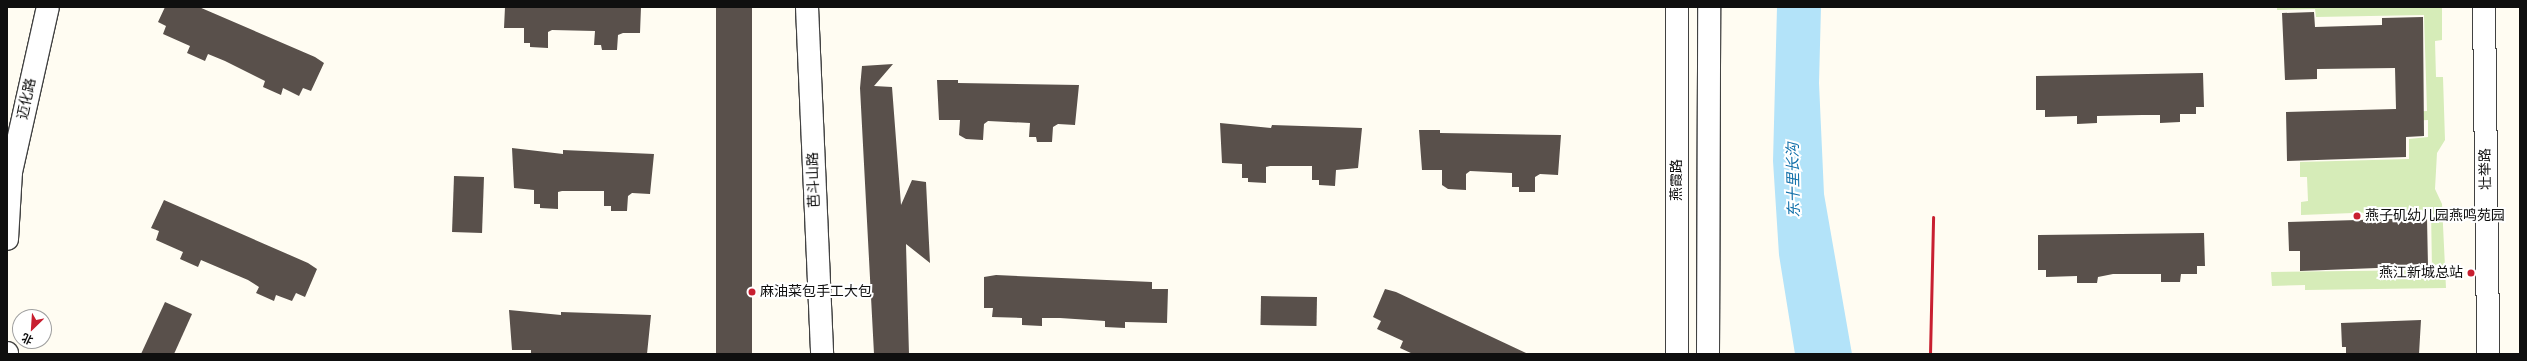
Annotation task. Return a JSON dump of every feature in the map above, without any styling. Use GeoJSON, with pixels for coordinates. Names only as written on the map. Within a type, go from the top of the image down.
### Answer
{"type":"FeatureCollection","features":[{"type":"Feature","properties":{"kind":"street","name":"迈化路"},"geometry":{"type":"LineString","coordinates":[[7,239],[11,172],[48,7]]}},
{"type":"Feature","properties":{"kind":"street","name":"芭斗山路"},"geometry":{"type":"LineString","coordinates":[[807,7],[822,354]]}},
{"type":"Feature","properties":{"kind":"street","name":"燕霞路"},"geometry":{"type":"LineString","coordinates":[[1676,354],[1677,7]]}},
{"type":"Feature","properties":{"kind":"street"},"geometry":{"type":"LineString","coordinates":[[1708,354],[1709,7]]}},
{"type":"Feature","properties":{"kind":"street","name":"壮举路"},"geometry":{"type":"LineString","coordinates":[[2484,7],[2488,354]]}},
{"type":"Feature","properties":{"kind":"green space"},"geometry":{"type":"Polygon","coordinates":[[[2277,7],[2442,7],[2442,40],[2435,41],[2436,77],[2443,77],[2445,140],[2437,153],[2435,189],[2442,204],[2446,288],[2305,290],[2305,285],[2272,286],[2271,272],[2432,270],[2431,210],[2301,215],[2301,202],[2308,201],[2307,177],[2300,177],[2300,162],[2409,159],[2409,139],[2428,137],[2428,120],[2408,121],[2408,112],[2427,111],[2424,15],[2316,17],[2315,9],[2277,10],[2277,7]]]}},
{"type":"Feature","properties":{"kind":"water","name":"东十里长沟"},"geometry":{"type":"Polygon","coordinates":[[[1777,7],[1821,7],[1819,83],[1824,194],[1852,354],[1795,354],[1779,255],[1773,161],[1777,7]]]}},
{"type":"Feature","properties":{"kind":"building"},"geometry":{"type":"Polygon","coordinates":[[[165,7],[199,7],[315,57],[324,63],[311,91],[303,88],[299,96],[283,88],[281,95],[263,87],[265,81],[225,61],[208,54],[205,61],[187,53],[190,46],[163,34],[166,26],[158,22],[165,7]]]}},
{"type":"Feature","properties":{"kind":"building"},"geometry":{"type":"Polygon","coordinates":[[[505,7],[641,7],[640,33],[623,33],[618,35],[617,50],[602,50],[601,45],[594,45],[595,31],[552,30],[548,32],[548,48],[530,47],[530,43],[524,43],[524,28],[504,28],[505,7]]]}},
{"type":"Feature","properties":{"kind":"building"},"geometry":{"type":"Polygon","coordinates":[[[716,7],[752,7],[752,354],[716,354],[716,7]]]}},
{"type":"Feature","properties":{"kind":"building"},"geometry":{"type":"Polygon","coordinates":[[[2314,12],[2315,27],[2382,25],[2382,18],[2423,17],[2424,136],[2406,137],[2406,157],[2287,161],[2286,112],[2396,109],[2395,68],[2317,69],[2317,79],[2285,80],[2282,13],[2314,12]]]}},
{"type":"Feature","properties":{"kind":"building"},"geometry":{"type":"Polygon","coordinates":[[[893,64],[874,86],[892,87],[901,205],[912,180],[926,182],[930,263],[906,244],[909,354],[874,354],[860,88],[862,66],[893,64]]]}},
{"type":"Feature","properties":{"kind":"building"},"geometry":{"type":"Polygon","coordinates":[[[2203,73],[2204,107],[2196,107],[2196,114],[2180,114],[2180,122],[2160,123],[2160,115],[2142,115],[2097,116],[2097,123],[2077,124],[2077,116],[2045,117],[2045,110],[2036,110],[2036,76],[2203,73]]]}},
{"type":"Feature","properties":{"kind":"building"},"geometry":{"type":"Polygon","coordinates":[[[937,80],[958,80],[958,83],[1079,85],[1075,125],[1058,124],[1053,127],[1052,142],[1037,142],[1036,137],[1029,137],[1030,123],[988,121],[984,124],[983,140],[966,139],[959,135],[960,120],[939,120],[937,80]]]}},
{"type":"Feature","properties":{"kind":"building"},"geometry":{"type":"Polygon","coordinates":[[[1220,123],[1271,128],[1272,125],[1362,128],[1358,168],[1336,170],[1335,186],[1319,185],[1319,180],[1312,180],[1312,166],[1266,167],[1266,183],[1248,182],[1248,178],[1242,178],[1242,164],[1222,163],[1220,123]]]}},
{"type":"Feature","properties":{"kind":"building"},"geometry":{"type":"Polygon","coordinates":[[[1419,130],[1440,130],[1440,133],[1561,135],[1558,175],[1540,174],[1535,177],[1535,192],[1519,192],[1519,187],[1512,187],[1512,173],[1470,171],[1466,174],[1466,190],[1448,189],[1442,185],[1442,170],[1422,170],[1419,130]]]}},
{"type":"Feature","properties":{"kind":"building"},"geometry":{"type":"Polygon","coordinates":[[[512,148],[563,154],[563,150],[654,154],[650,194],[632,193],[628,196],[627,211],[611,211],[611,206],[604,206],[604,191],[562,191],[558,192],[558,209],[540,208],[540,204],[534,204],[534,190],[514,188],[512,148]]]}},
{"type":"Feature","properties":{"kind":"building"},"geometry":{"type":"Polygon","coordinates":[[[454,176],[484,177],[482,233],[452,232],[454,176]]]}},
{"type":"Feature","properties":{"kind":"building"},"geometry":{"type":"Polygon","coordinates":[[[164,200],[308,263],[317,269],[305,297],[296,293],[292,301],[276,295],[274,301],[256,293],[259,287],[248,280],[201,260],[198,267],[180,259],[183,252],[156,240],[159,231],[151,228],[164,200]]]}},
{"type":"Feature","properties":{"kind":"building"},"geometry":{"type":"Polygon","coordinates":[[[2427,218],[2428,266],[2300,271],[2300,251],[2289,251],[2288,222],[2427,218]]]}},
{"type":"Feature","properties":{"kind":"building"},"geometry":{"type":"Polygon","coordinates":[[[2204,233],[2205,266],[2197,266],[2197,274],[2181,274],[2180,282],[2161,282],[2161,274],[2113,274],[2098,277],[2097,283],[2077,283],[2077,276],[2046,277],[2046,270],[2038,270],[2038,235],[2204,233]]]}},
{"type":"Feature","properties":{"kind":"building"},"geometry":{"type":"Polygon","coordinates":[[[996,275],[1152,282],[1152,289],[1168,289],[1167,323],[1125,322],[1125,328],[1105,327],[1105,321],[1042,318],[1042,326],[1022,325],[1022,318],[992,317],[993,308],[984,308],[984,277],[996,275]]]}},
{"type":"Feature","properties":{"kind":"building"},"geometry":{"type":"Polygon","coordinates":[[[1385,289],[1396,292],[1528,354],[1413,354],[1400,348],[1403,341],[1377,329],[1381,321],[1373,317],[1385,289]]]}},
{"type":"Feature","properties":{"kind":"building"},"geometry":{"type":"Polygon","coordinates":[[[1261,296],[1317,297],[1316,326],[1260,325],[1261,296]]]}},
{"type":"Feature","properties":{"kind":"building"},"geometry":{"type":"Polygon","coordinates":[[[165,302],[192,314],[174,354],[141,354],[165,302]]]}},
{"type":"Feature","properties":{"kind":"building"},"geometry":{"type":"Polygon","coordinates":[[[509,310],[561,315],[561,312],[651,315],[647,354],[531,354],[531,350],[512,350],[509,310]]]}},
{"type":"Feature","properties":{"kind":"building"},"geometry":{"type":"Polygon","coordinates":[[[2421,320],[2419,354],[2346,354],[2346,347],[2342,347],[2341,323],[2421,320]]]}},
{"type":"Feature","properties":{"kind":"railway"},"geometry":{"type":"LineString","coordinates":[[1930,354],[1933,217]]}},
{"type":"Feature","properties":{"kind":"place","name":"燕子矶幼儿园燕鸣苑园"},"geometry":{"type":"Point","coordinates":[2357,216]}},
{"type":"Feature","properties":{"kind":"place","name":"燕江新城总站"},"geometry":{"type":"Point","coordinates":[2471,273]}},
{"type":"Feature","properties":{"kind":"place","name":"麻油菜包手工大包"},"geometry":{"type":"Point","coordinates":[752,292]}}]}
